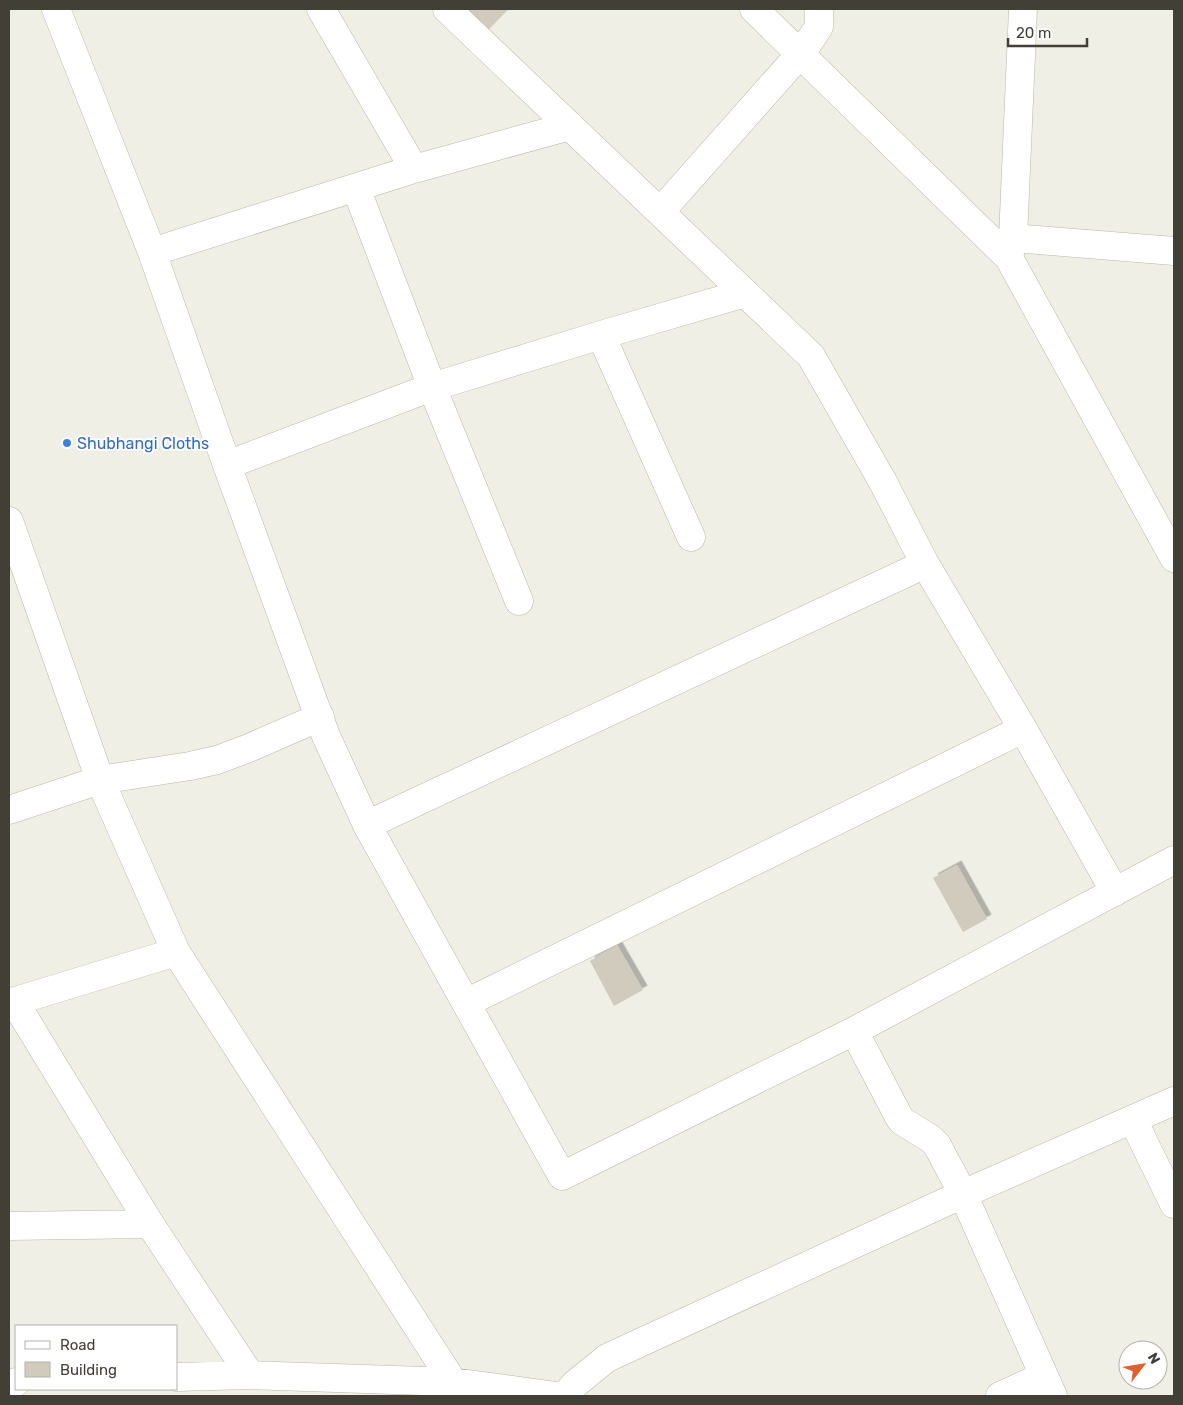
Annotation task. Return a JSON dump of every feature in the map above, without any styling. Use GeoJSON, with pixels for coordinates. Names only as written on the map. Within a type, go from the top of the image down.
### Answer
{"type":"FeatureCollection","features":[{"type":"Feature","properties":{"kind":"street"},"geometry":{"type":"LineString","coordinates":[[56,9],[152,252],[326,736],[366,825],[562,1176],[854,1031],[1174,860]]}},
{"type":"Feature","properties":{"kind":"street"},"geometry":{"type":"LineString","coordinates":[[321,9],[414,169]]}},
{"type":"Feature","properties":{"kind":"street"},"geometry":{"type":"LineString","coordinates":[[447,9],[811,356],[883,482],[926,564],[1023,729],[1115,892]]}},
{"type":"Feature","properties":{"kind":"street"},"geometry":{"type":"LineString","coordinates":[[754,9],[1011,248],[1174,558]]}},
{"type":"Feature","properties":{"kind":"street"},"geometry":{"type":"LineString","coordinates":[[660,212],[801,53],[819,27],[819,9]]}},
{"type":"Feature","properties":{"kind":"street"},"geometry":{"type":"LineString","coordinates":[[1011,248],[1023,9]]}},
{"type":"Feature","properties":{"kind":"street"},"geometry":{"type":"LineString","coordinates":[[152,252],[414,169],[570,126]]}},
{"type":"Feature","properties":{"kind":"street"},"geometry":{"type":"LineString","coordinates":[[356,188],[432,387],[519,601]]}},
{"type":"Feature","properties":{"kind":"street"},"geometry":{"type":"LineString","coordinates":[[1011,248],[1174,252]]}},
{"type":"Feature","properties":{"kind":"street"},"geometry":{"type":"LineString","coordinates":[[227,465],[432,387],[745,293]]}},
{"type":"Feature","properties":{"kind":"street"},"geometry":{"type":"LineString","coordinates":[[601,335],[691,538]]}},
{"type":"Feature","properties":{"kind":"street"},"geometry":{"type":"LineString","coordinates":[[9,521],[100,780],[176,952],[453,1382]]}},
{"type":"Feature","properties":{"kind":"street"},"geometry":{"type":"LineString","coordinates":[[366,825],[926,564]]}},
{"type":"Feature","properties":{"kind":"street"},"geometry":{"type":"LineString","coordinates":[[9,810],[100,780],[217,760],[320,717]]}},
{"type":"Feature","properties":{"kind":"street"},"geometry":{"type":"LineString","coordinates":[[466,1003],[1023,729]]}},
{"type":"Feature","properties":{"kind":"street"},"geometry":{"type":"LineString","coordinates":[[176,952],[11,1002],[150,1224],[250,1375]]}},
{"type":"Feature","properties":{"kind":"street"},"geometry":{"type":"LineString","coordinates":[[854,1031],[895,1112],[902,1121],[935,1142],[963,1194],[1049,1386],[1000,1396]]}},
{"type":"Feature","properties":{"kind":"street"},"geometry":{"type":"LineString","coordinates":[[565,1396],[575,1384],[607,1358],[963,1194],[1174,1101]]}},
{"type":"Feature","properties":{"kind":"street"},"geometry":{"type":"LineString","coordinates":[[1133,1120],[1174,1204]]}},
{"type":"Feature","properties":{"kind":"street"},"geometry":{"type":"LineString","coordinates":[[9,1226],[150,1224]]}},
{"type":"Feature","properties":{"kind":"street"},"geometry":{"type":"LineString","coordinates":[[190,1383],[250,1375],[453,1382],[556,1396]]}},
{"type":"Feature","properties":{"kind":"building"},"geometry":{"type":"Polygon","coordinates":[[[458,9],[508,9],[484,34],[458,9]]]}},
{"type":"Feature","properties":{"kind":"building"},"geometry":{"type":"Polygon","coordinates":[[[957,865],[987,919],[963,932],[933,878],[957,865]]]}},
{"type":"Feature","properties":{"kind":"building"},"geometry":{"type":"Polygon","coordinates":[[[617,945],[643,990],[614,1006],[590,961],[617,945]]]}},
{"type":"Feature","properties":{"kind":"place","name":"Shubhangi Cloths"},"geometry":{"type":"Point","coordinates":[67,443]}}]}
